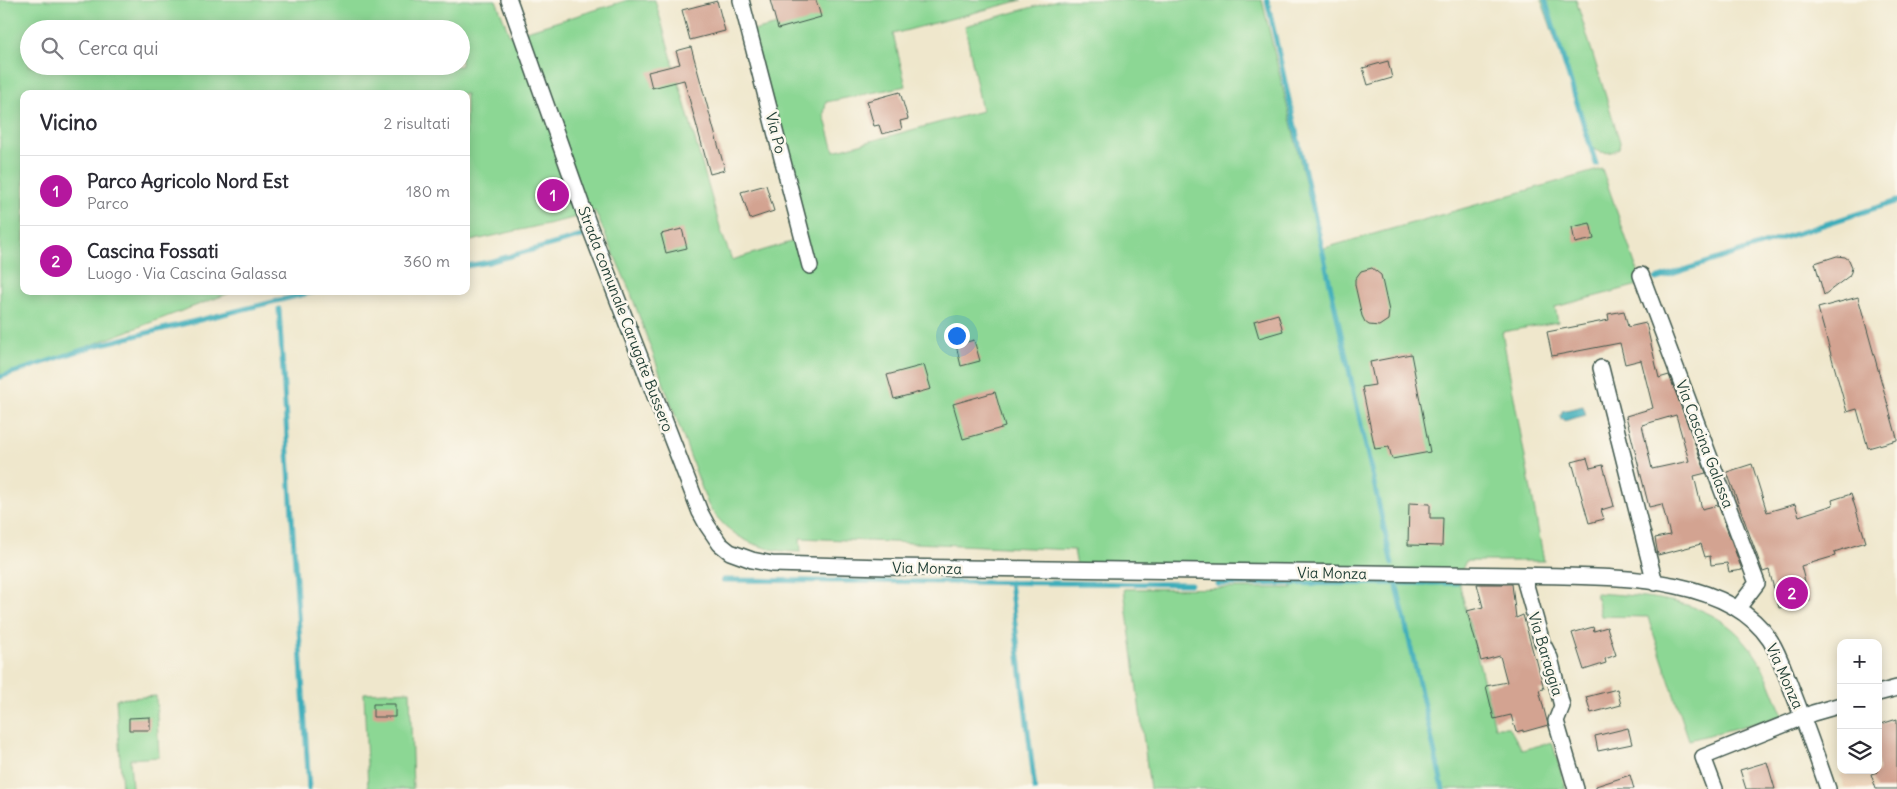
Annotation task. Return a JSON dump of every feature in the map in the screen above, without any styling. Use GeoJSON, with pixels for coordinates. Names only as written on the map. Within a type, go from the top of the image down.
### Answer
{"type":"FeatureCollection","features":[{"type":"Feature","properties":{"kind":"street","name":"Strada comunale Carugate Bussero"},"geometry":{"type":"LineString","coordinates":[[510,0],[588,223],[700,512],[720,544]]}},
{"type":"Feature","properties":{"kind":"street","name":"Via Po"},"geometry":{"type":"LineString","coordinates":[[741,0],[810,266]]}},
{"type":"Feature","properties":{"kind":"street","name":"Via Cascina Galassa"},"geometry":{"type":"LineString","coordinates":[[1642,276],[1757,583],[1738,608]]}},
{"type":"Feature","properties":{"kind":"street"},"geometry":{"type":"LineString","coordinates":[[1601,368],[1655,583]]}},
{"type":"Feature","properties":{"kind":"street","name":"Via Monza"},"geometry":{"type":"LineString","coordinates":[[720,544],[730,552],[745,558],[772,564],[1523,576],[1618,579],[1699,591],[1738,608],[1770,640],[1778,654],[1803,717],[1828,789]]}},
{"type":"Feature","properties":{"kind":"street","name":"Via Baraggia"},"geometry":{"type":"LineString","coordinates":[[1523,576],[1542,642],[1550,658],[1560,697],[1562,706],[1556,722],[1576,789]]}},
{"type":"Feature","properties":{"kind":"street"},"geometry":{"type":"LineString","coordinates":[[1882,692],[1897,688]]}},
{"type":"Feature","properties":{"kind":"street"},"geometry":{"type":"LineString","coordinates":[[1714,789],[1703,756],[1803,717],[1837,706]]}},
{"type":"Feature","properties":{"kind":"shaded area"},"geometry":{"type":"Polygon","coordinates":[[[1882,774],[1897,789],[1845,789],[1840,775],[1882,774]]]}},
{"type":"Feature","properties":{"kind":"green space"},"geometry":{"type":"Polygon","coordinates":[[[0,0],[496,0],[510,36],[628,0],[655,0],[722,234],[732,260],[804,238],[749,32],[810,17],[805,0],[1022,0],[893,34],[906,86],[826,102],[824,115],[834,151],[982,111],[965,26],[1058,0],[1262,0],[1321,249],[1602,169],[1642,284],[1555,307],[1558,322],[1502,332],[1544,561],[1466,561],[1458,578],[1495,727],[1509,727],[1522,750],[1552,742],[1566,789],[1150,789],[1124,589],[1292,588],[1291,577],[1077,566],[1074,550],[800,538],[801,552],[786,551],[760,546],[737,535],[726,527],[708,505],[630,291],[595,211],[574,218],[470,241],[470,90],[20,90],[20,295],[224,295],[0,379],[0,0]]]}},
{"type":"Feature","properties":{"kind":"green space"},"geometry":{"type":"Polygon","coordinates":[[[1541,0],[1576,0],[1620,142],[1619,148],[1616,150],[1609,152],[1598,151],[1589,141],[1541,0]]]}},
{"type":"Feature","properties":{"kind":"green space"},"geometry":{"type":"Polygon","coordinates":[[[1596,593],[1645,597],[1691,606],[1711,615],[1730,627],[1747,644],[1762,666],[1783,716],[1689,740],[1648,617],[1601,616],[1596,593]]]}},
{"type":"Feature","properties":{"kind":"green space"},"geometry":{"type":"Polygon","coordinates":[[[410,691],[413,789],[368,789],[364,693],[410,691]]]}},
{"type":"Feature","properties":{"kind":"green space"},"geometry":{"type":"Polygon","coordinates":[[[156,696],[159,757],[130,759],[132,789],[122,789],[116,699],[156,696]]]}},
{"type":"Feature","properties":{"kind":"water"},"geometry":{"type":"Polygon","coordinates":[[[1583,406],[1586,415],[1564,421],[1564,419],[1561,420],[1560,415],[1562,411],[1583,406]]]}},
{"type":"Feature","properties":{"kind":"building"},"geometry":{"type":"Polygon","coordinates":[[[770,0],[816,0],[821,17],[778,29],[770,0]]]}},
{"type":"Feature","properties":{"kind":"building"},"geometry":{"type":"Polygon","coordinates":[[[717,1],[725,31],[690,40],[682,10],[717,1]]]}},
{"type":"Feature","properties":{"kind":"building"},"geometry":{"type":"Polygon","coordinates":[[[691,47],[725,170],[710,174],[684,80],[652,88],[648,72],[680,64],[676,51],[691,47]]]}},
{"type":"Feature","properties":{"kind":"building"},"geometry":{"type":"Polygon","coordinates":[[[1388,61],[1392,78],[1368,85],[1363,68],[1388,61]]]}},
{"type":"Feature","properties":{"kind":"building"},"geometry":{"type":"Polygon","coordinates":[[[900,92],[908,119],[900,121],[902,129],[882,134],[879,125],[874,126],[867,101],[900,92]]]}},
{"type":"Feature","properties":{"kind":"building"},"geometry":{"type":"Polygon","coordinates":[[[766,185],[774,211],[750,219],[741,192],[766,185]]]}},
{"type":"Feature","properties":{"kind":"building"},"geometry":{"type":"Polygon","coordinates":[[[1590,223],[1594,239],[1575,243],[1572,227],[1590,223]]]}},
{"type":"Feature","properties":{"kind":"building"},"geometry":{"type":"Polygon","coordinates":[[[682,229],[687,248],[666,253],[661,234],[682,229]]]}},
{"type":"Feature","properties":{"kind":"building"},"geometry":{"type":"Polygon","coordinates":[[[1837,256],[1845,257],[1849,260],[1852,267],[1851,272],[1849,276],[1824,295],[1815,263],[1837,256]]]}},
{"type":"Feature","properties":{"kind":"building"},"geometry":{"type":"Polygon","coordinates":[[[1372,268],[1381,275],[1389,311],[1388,320],[1379,326],[1369,325],[1365,322],[1355,285],[1355,279],[1361,271],[1372,268]]]}},
{"type":"Feature","properties":{"kind":"building"},"geometry":{"type":"Polygon","coordinates":[[[1858,297],[1897,438],[1897,440],[1868,448],[1857,409],[1847,412],[1818,308],[1858,297]]]}},
{"type":"Feature","properties":{"kind":"building"},"geometry":{"type":"Polygon","coordinates":[[[1624,311],[1628,327],[1646,323],[1659,378],[1669,375],[1706,473],[1694,476],[1702,509],[1718,505],[1742,570],[1729,572],[1727,563],[1711,565],[1710,556],[1705,557],[1701,544],[1658,555],[1655,538],[1670,535],[1662,504],[1649,507],[1626,416],[1653,408],[1641,360],[1625,364],[1620,343],[1552,356],[1547,332],[1609,320],[1608,314],[1624,311]],[[1676,415],[1642,425],[1652,469],[1689,461],[1676,415]]]}},
{"type":"Feature","properties":{"kind":"building"},"geometry":{"type":"Polygon","coordinates":[[[1278,314],[1283,331],[1259,338],[1254,321],[1278,314]]]}},
{"type":"Feature","properties":{"kind":"building"},"geometry":{"type":"Polygon","coordinates":[[[974,340],[980,361],[961,366],[956,345],[974,340]]]}},
{"type":"Feature","properties":{"kind":"building"},"geometry":{"type":"Polygon","coordinates":[[[1411,354],[1430,452],[1392,459],[1389,447],[1375,449],[1362,387],[1375,385],[1370,362],[1411,354]]]}},
{"type":"Feature","properties":{"kind":"building"},"geometry":{"type":"Polygon","coordinates":[[[924,365],[931,389],[894,399],[887,375],[924,365]]]}},
{"type":"Feature","properties":{"kind":"building"},"geometry":{"type":"Polygon","coordinates":[[[995,392],[1005,427],[963,439],[953,404],[995,392]]]}},
{"type":"Feature","properties":{"kind":"building"},"geometry":{"type":"Polygon","coordinates":[[[1587,458],[1590,468],[1603,465],[1614,506],[1601,510],[1604,519],[1589,523],[1572,462],[1587,458]]]}},
{"type":"Feature","properties":{"kind":"building"},"geometry":{"type":"Polygon","coordinates":[[[1752,464],[1767,512],[1795,504],[1799,516],[1833,505],[1832,500],[1851,494],[1866,542],[1834,552],[1835,556],[1801,566],[1810,601],[1779,608],[1769,570],[1763,572],[1727,472],[1752,464]]]}},
{"type":"Feature","properties":{"kind":"building"},"geometry":{"type":"Polygon","coordinates":[[[1409,503],[1430,504],[1430,518],[1443,518],[1442,546],[1408,545],[1409,503]]]}},
{"type":"Feature","properties":{"kind":"building"},"geometry":{"type":"Polygon","coordinates":[[[1477,584],[1512,584],[1516,618],[1523,615],[1544,689],[1539,690],[1548,725],[1516,732],[1511,715],[1494,719],[1486,686],[1507,682],[1500,656],[1481,661],[1467,611],[1483,607],[1477,584]]]}},
{"type":"Feature","properties":{"kind":"building"},"geometry":{"type":"Polygon","coordinates":[[[1593,627],[1594,631],[1607,627],[1616,655],[1605,659],[1606,663],[1584,670],[1572,633],[1593,627]]]}},
{"type":"Feature","properties":{"kind":"building"},"geometry":{"type":"Polygon","coordinates":[[[1617,689],[1621,705],[1591,713],[1586,697],[1617,689]]]}},
{"type":"Feature","properties":{"kind":"building"},"geometry":{"type":"Polygon","coordinates":[[[373,704],[395,704],[395,717],[373,717],[373,704]]]}},
{"type":"Feature","properties":{"kind":"building"},"geometry":{"type":"Polygon","coordinates":[[[150,717],[150,730],[129,730],[129,718],[150,717]]]}},
{"type":"Feature","properties":{"kind":"building"},"geometry":{"type":"Polygon","coordinates":[[[1897,719],[1897,789],[1876,789],[1871,774],[1882,774],[1882,724],[1897,719]]]}},
{"type":"Feature","properties":{"kind":"building"},"geometry":{"type":"Polygon","coordinates":[[[1628,728],[1632,744],[1598,751],[1595,736],[1628,728]]]}},
{"type":"Feature","properties":{"kind":"building"},"geometry":{"type":"Polygon","coordinates":[[[1767,762],[1775,789],[1746,789],[1740,770],[1767,762]]]}},
{"type":"Feature","properties":{"kind":"building"},"geometry":{"type":"Polygon","coordinates":[[[1630,775],[1634,789],[1596,789],[1596,786],[1630,775]]]}},
{"type":"Feature","properties":{"kind":"waterway"},"geometry":{"type":"LineString","coordinates":[[1267,0],[1392,564]]}},
{"type":"Feature","properties":{"kind":"waterway"},"geometry":{"type":"LineString","coordinates":[[1545,0],[1596,164]]}},
{"type":"Feature","properties":{"kind":"waterway"},"geometry":{"type":"LineString","coordinates":[[1656,279],[1897,201]]}},
{"type":"Feature","properties":{"kind":"waterway"},"geometry":{"type":"LineString","coordinates":[[470,265],[489,262],[582,236]]}},
{"type":"Feature","properties":{"kind":"waterway"},"geometry":{"type":"LineString","coordinates":[[0,377],[94,346],[301,295]]}},
{"type":"Feature","properties":{"kind":"waterway"},"geometry":{"type":"LineString","coordinates":[[279,309],[309,789]]}},
{"type":"Feature","properties":{"kind":"waterway"},"geometry":{"type":"LineString","coordinates":[[723,580],[1191,584]]}},
{"type":"Feature","properties":{"kind":"waterway"},"geometry":{"type":"LineString","coordinates":[[1010,582],[1035,789]]}},
{"type":"Feature","properties":{"kind":"waterway"},"geometry":{"type":"LineString","coordinates":[[1396,582],[1443,789]]}},
{"type":"Feature","properties":{"kind":"waterway"},"geometry":{"type":"LineString","coordinates":[[1217,584],[1457,583]]}},
{"type":"Feature","properties":{"kind":"place","name":"Parco Agricolo Nord Est"},"geometry":{"type":"Point","coordinates":[553,195]}},
{"type":"Feature","properties":{"kind":"place","name":"Cascina Fossati"},"geometry":{"type":"Point","coordinates":[1792,593]}}]}
